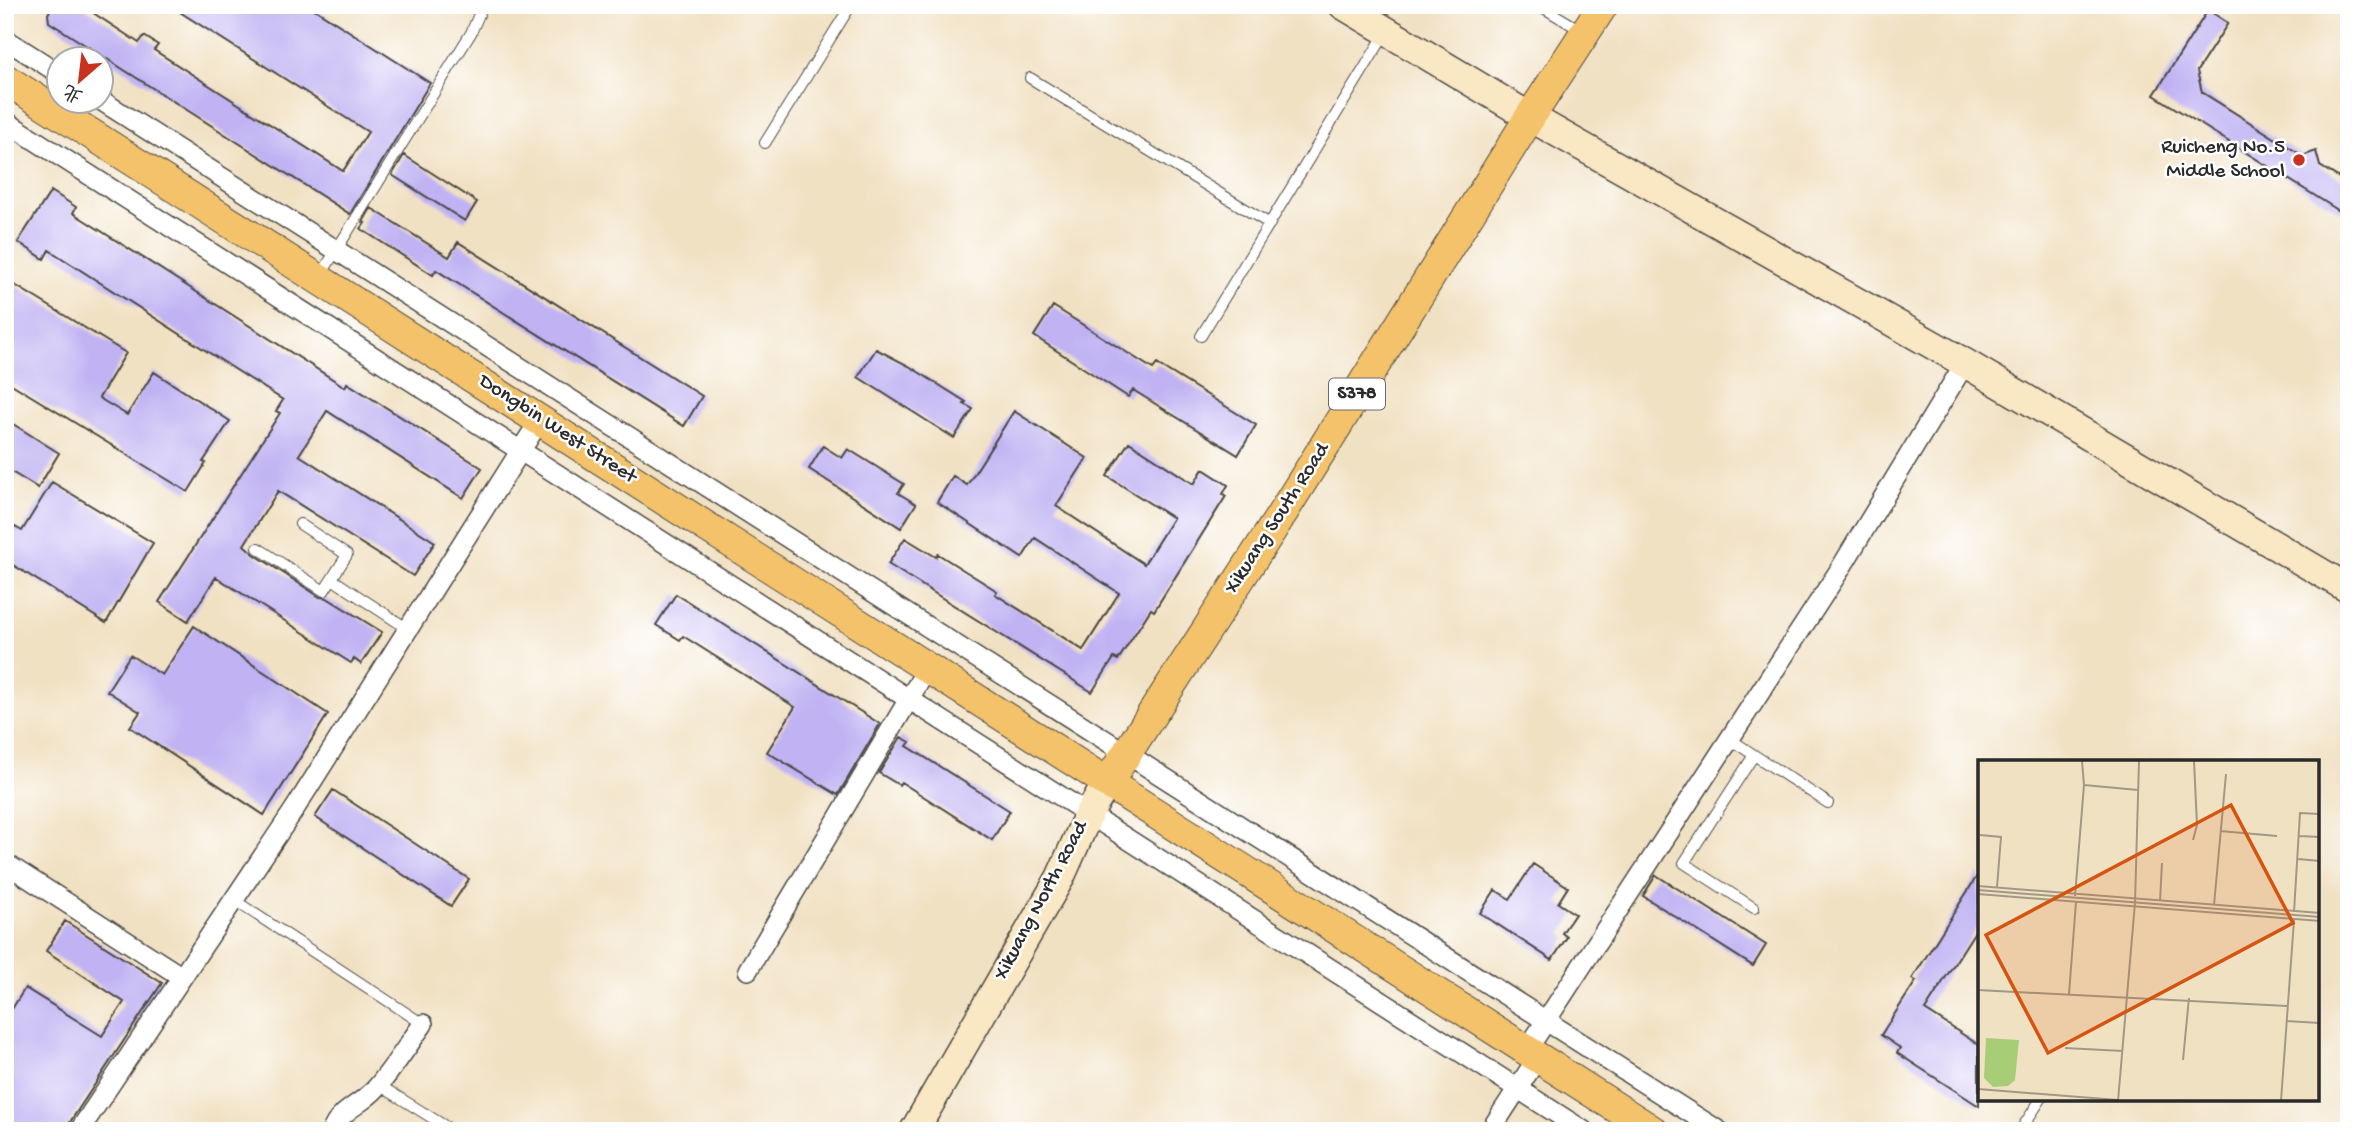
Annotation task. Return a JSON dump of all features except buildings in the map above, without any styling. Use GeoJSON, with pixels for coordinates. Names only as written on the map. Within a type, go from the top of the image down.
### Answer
{"type":"FeatureCollection","features":[{"type":"Feature","properties":{"kind":"main road","name":"Xikuang South Road"},"geometry":{"type":"LineString","coordinates":[[1108,782],[1278,520],[1603,5]]}},
{"type":"Feature","properties":{"kind":"main road","name":"Dongbin West Street"},"geometry":{"type":"LineString","coordinates":[[5,79],[1653,1131]]}},
{"type":"Feature","properties":{"kind":"street"},"geometry":{"type":"LineString","coordinates":[[1343,5],[1530,117],[1965,363],[2349,589]]}},
{"type":"Feature","properties":{"kind":"street"},"geometry":{"type":"LineString","coordinates":[[5,39],[46,65]]}},
{"type":"Feature","properties":{"kind":"street"},"geometry":{"type":"LineString","coordinates":[[116,109],[1719,1131]]}},
{"type":"Feature","properties":{"kind":"street"},"geometry":{"type":"LineString","coordinates":[[5,121],[1584,1131]]}},
{"type":"Feature","properties":{"kind":"street"},"geometry":{"type":"LineString","coordinates":[[1490,1131],[1518,1088],[1547,1020],[1839,571],[1965,363]]}},
{"type":"Feature","properties":{"kind":"street"},"geometry":{"type":"LineString","coordinates":[[79,1131],[294,810],[540,420]]}},
{"type":"Feature","properties":{"kind":"street"},"geometry":{"type":"LineString","coordinates":[[748,970],[928,667]]}},
{"type":"Feature","properties":{"kind":"street"},"geometry":{"type":"LineString","coordinates":[[1089,813],[1108,782]]}},
{"type":"Feature","properties":{"kind":"street","name":"Xikuang North Road"},"geometry":{"type":"LineString","coordinates":[[893,1131],[1045,869],[1089,813]]}},
{"type":"Feature","properties":{"kind":"street","name":"Xikuang North Road"},"geometry":{"type":"LineString","coordinates":[[914,1131],[1060,878],[1089,813]]}},
{"type":"Feature","properties":{"kind":"street"},"geometry":{"type":"LineString","coordinates":[[5,863],[182,977]]}},
{"type":"Feature","properties":{"kind":"street"},"geometry":{"type":"LineString","coordinates":[[332,1131],[335,1122],[344,1112],[369,1096],[379,1085],[423,1024]]}},
{"type":"Feature","properties":{"kind":"lane"},"geometry":{"type":"LineString","coordinates":[[319,278],[471,33],[483,5]]}},
{"type":"Feature","properties":{"kind":"lane"},"geometry":{"type":"LineString","coordinates":[[765,143],[850,5]]}},
{"type":"Feature","properties":{"kind":"lane"},"geometry":{"type":"LineString","coordinates":[[1539,5],[1585,33]]}},
{"type":"Feature","properties":{"kind":"lane"},"geometry":{"type":"LineString","coordinates":[[1201,336],[1387,32]]}},
{"type":"Feature","properties":{"kind":"lane"},"geometry":{"type":"LineString","coordinates":[[1030,78],[1270,224]]}},
{"type":"Feature","properties":{"kind":"lane"},"geometry":{"type":"LineString","coordinates":[[258,548],[324,591],[347,555],[300,524]]}},
{"type":"Feature","properties":{"kind":"lane"},"geometry":{"type":"LineString","coordinates":[[332,579],[408,629]]}},
{"type":"Feature","properties":{"kind":"lane"},"geometry":{"type":"LineString","coordinates":[[1730,740],[1828,803]]}},
{"type":"Feature","properties":{"kind":"lane"},"geometry":{"type":"LineString","coordinates":[[1754,755],[1684,863],[1754,908]]}},
{"type":"Feature","properties":{"kind":"lane"},"geometry":{"type":"LineString","coordinates":[[234,900],[423,1024]]}},
{"type":"Feature","properties":{"kind":"lane"},"geometry":{"type":"LineString","coordinates":[[379,1085],[453,1131]]}},
{"type":"Feature","properties":{"kind":"lane"},"geometry":{"type":"LineString","coordinates":[[2020,1131],[2040,1101]]}},
{"type":"Feature","properties":{"kind":"place","name":"Ruicheng No.5 Middle School"},"geometry":{"type":"Point","coordinates":[2299,160]}}]}
